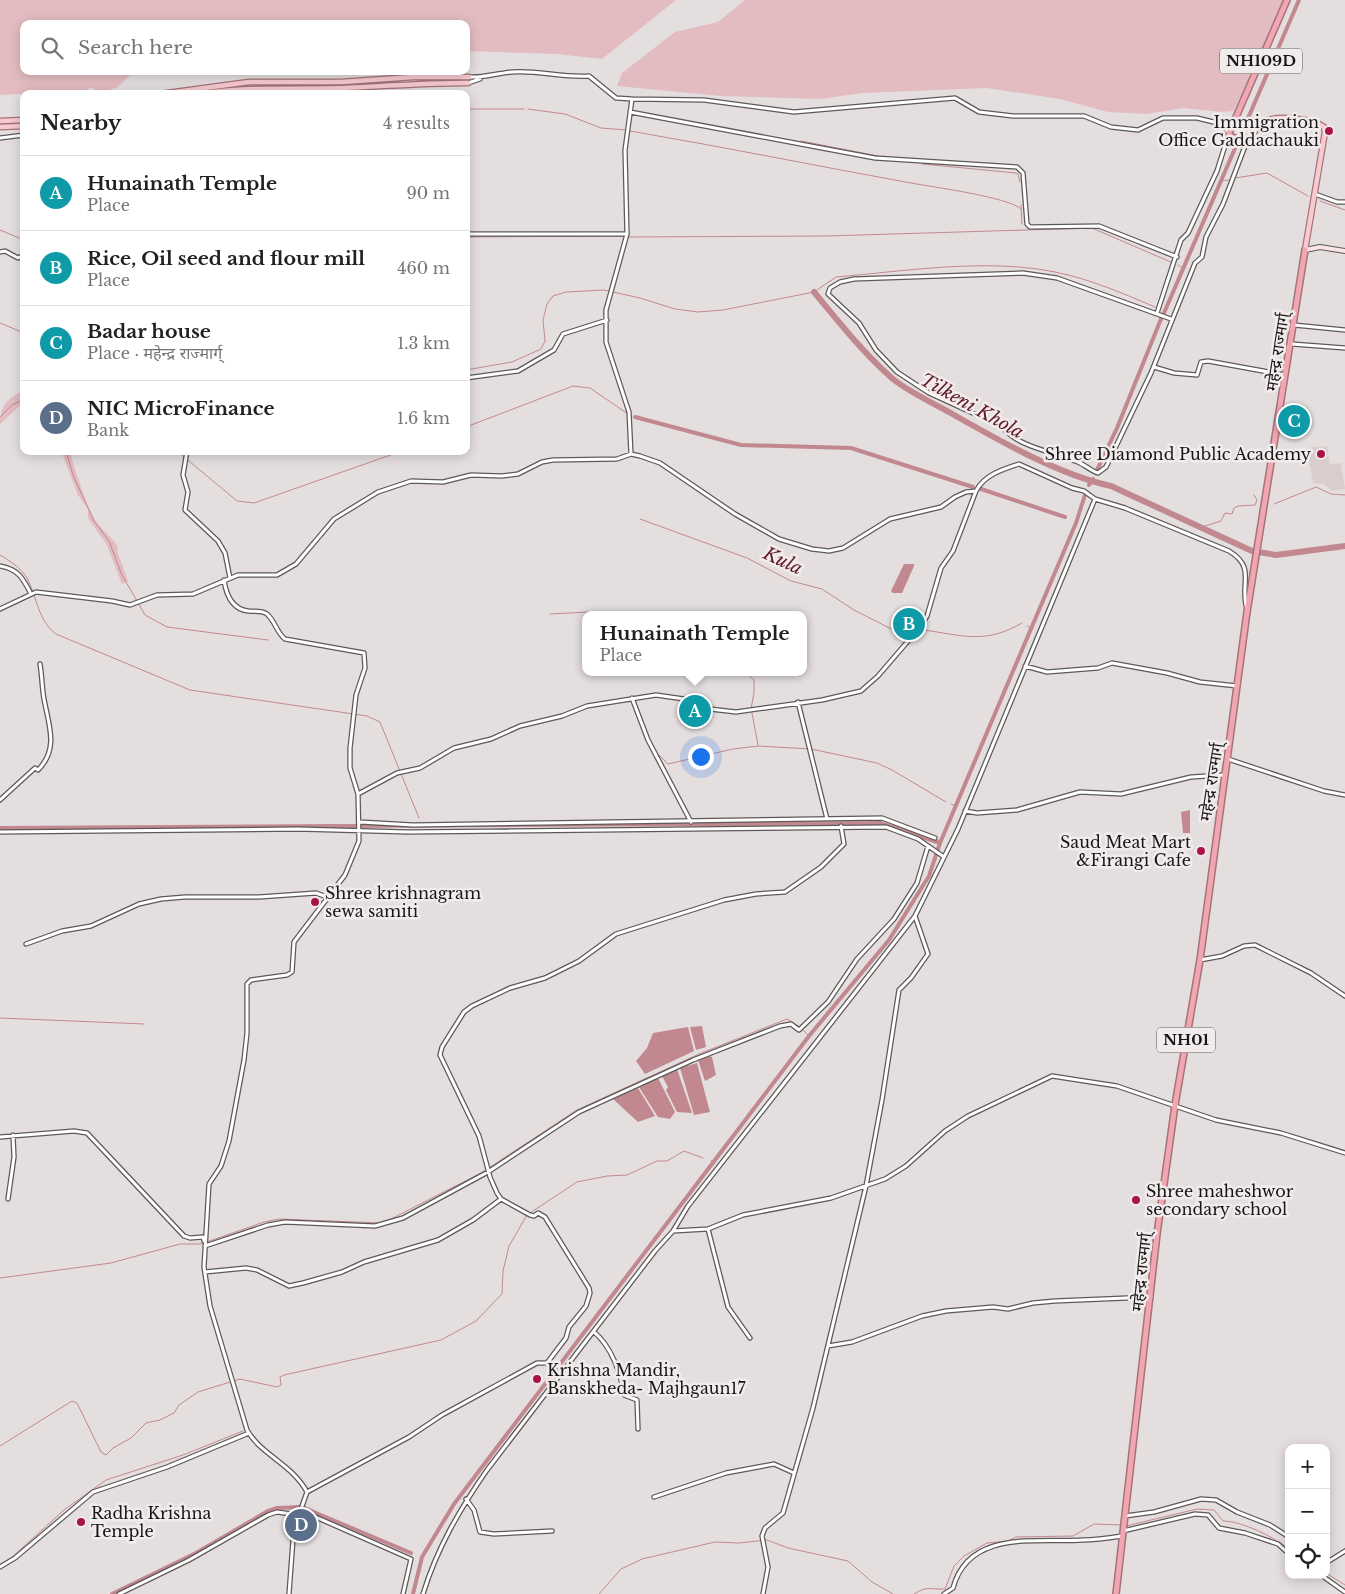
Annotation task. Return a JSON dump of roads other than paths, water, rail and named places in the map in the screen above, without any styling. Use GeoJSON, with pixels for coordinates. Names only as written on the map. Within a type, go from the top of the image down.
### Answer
{"type":"FeatureCollection","features":[{"type":"Feature","properties":{"kind":"highway","name":"NH109D"},"geometry":{"type":"LineString","coordinates":[[1229,133],[1287,0]]}},
{"type":"Feature","properties":{"kind":"highway"},"geometry":{"type":"LineString","coordinates":[[1229,133],[1234,138],[1245,141]]}},
{"type":"Feature","properties":{"kind":"highway","name":"महेन्द्र राज्मार्ग्"},"geometry":{"type":"LineString","coordinates":[[1116,1594],[1122,1532],[1152,1297],[1157,1234],[1174,1105],[1200,960],[1224,775],[1239,686],[1248,612],[1292,344],[1305,250]]}},
{"type":"Feature","properties":{"kind":"main road"},"geometry":{"type":"LineString","coordinates":[[190,90],[249,82],[341,82],[413,77],[469,77]]}},
{"type":"Feature","properties":{"kind":"main road"},"geometry":{"type":"LineString","coordinates":[[234,90],[252,88],[344,88],[417,82],[468,83]]}},
{"type":"Feature","properties":{"kind":"main road","name":"महेन्द्र राज्मार्ग्"},"geometry":{"type":"LineString","coordinates":[[1245,141],[1261,125],[1273,119],[1313,121],[1324,127],[1305,250]]}},
{"type":"Feature","properties":{"kind":"main road"},"geometry":{"type":"LineString","coordinates":[[0,122],[20,120]]}},
{"type":"Feature","properties":{"kind":"main road"},"geometry":{"type":"LineString","coordinates":[[0,127],[20,126]]}},
{"type":"Feature","properties":{"kind":"street"},"geometry":{"type":"LineString","coordinates":[[468,83],[511,72],[553,73],[568,78],[589,76],[616,98],[704,100],[794,112],[955,98],[979,112],[1013,116],[1084,116],[1111,127],[1138,130],[1162,118],[1197,118],[1222,124],[1229,133],[1217,171],[1188,233],[1181,240],[1177,258],[1157,314]]}},
{"type":"Feature","properties":{"kind":"street"},"geometry":{"type":"LineString","coordinates":[[469,77],[483,78]]}},
{"type":"Feature","properties":{"kind":"street"},"geometry":{"type":"LineString","coordinates":[[631,454],[629,414],[606,342],[607,302],[627,234],[625,150],[632,99]]}},
{"type":"Feature","properties":{"kind":"street"},"geometry":{"type":"LineString","coordinates":[[630,112],[875,158],[1017,167],[1022,173],[1027,224],[1030,227],[1099,226],[1177,258]]}},
{"type":"Feature","properties":{"kind":"street"},"geometry":{"type":"LineString","coordinates":[[0,138],[20,136]]}},
{"type":"Feature","properties":{"kind":"street"},"geometry":{"type":"LineString","coordinates":[[1171,319],[1057,278],[1023,273],[854,279],[840,282],[830,288],[828,294],[859,323],[876,350],[897,372],[929,393],[1001,426],[1007,433],[1026,444],[1075,460],[1089,466],[1095,473],[1098,473],[1106,467],[1154,368],[1171,319],[1195,263],[1202,257],[1206,237],[1223,204],[1245,141]]}},
{"type":"Feature","properties":{"kind":"street"},"geometry":{"type":"LineString","coordinates":[[1314,194],[1337,202],[1345,202]]}},
{"type":"Feature","properties":{"kind":"street"},"geometry":{"type":"LineString","coordinates":[[470,234],[627,234]]}},
{"type":"Feature","properties":{"kind":"street"},"geometry":{"type":"LineString","coordinates":[[1305,250],[1320,247],[1345,251]]}},
{"type":"Feature","properties":{"kind":"street"},"geometry":{"type":"LineString","coordinates":[[0,252],[5,251],[18,258],[20,257]]}},
{"type":"Feature","properties":{"kind":"street"},"geometry":{"type":"LineString","coordinates":[[470,377],[518,371],[554,350],[562,334],[607,320]]}},
{"type":"Feature","properties":{"kind":"street"},"geometry":{"type":"LineString","coordinates":[[1294,325],[1345,330]]}},
{"type":"Feature","properties":{"kind":"street"},"geometry":{"type":"LineString","coordinates":[[1292,344],[1345,348]]}},
{"type":"Feature","properties":{"kind":"street"},"geometry":{"type":"LineString","coordinates":[[1154,368],[1181,374],[1197,375],[1201,362],[1208,361],[1286,375]]}},
{"type":"Feature","properties":{"kind":"street"},"geometry":{"type":"LineString","coordinates":[[0,609],[36,592],[134,604],[157,595],[194,594],[212,588],[224,580],[247,574],[269,576],[290,570],[334,519],[378,492],[411,481],[443,482],[471,475],[502,476],[518,474],[542,462],[553,460],[617,459],[631,454],[660,463],[735,514],[779,539],[812,549],[829,551],[843,548],[890,519],[941,507],[955,497],[966,492],[976,491]]}},
{"type":"Feature","properties":{"kind":"street"},"geometry":{"type":"LineString","coordinates":[[185,455],[183,475],[188,492],[185,510],[218,541],[225,553],[230,578]]}},
{"type":"Feature","properties":{"kind":"street"},"geometry":{"type":"LineString","coordinates":[[358,794],[397,773],[420,768],[454,748],[491,739],[520,726],[562,716],[587,706],[632,698],[669,696],[710,709],[736,712],[822,700],[866,689],[921,626],[927,616],[940,568],[953,551],[980,484],[990,476],[1019,464],[1072,488],[1084,491],[1094,499],[1125,508],[1229,551],[1240,558],[1245,567],[1243,598],[1248,612]]}},
{"type":"Feature","properties":{"kind":"street"},"geometry":{"type":"LineString","coordinates":[[423,1594],[438,1551],[466,1499],[655,1251],[673,1232],[694,1200],[915,916],[965,811],[1094,499]]}},
{"type":"Feature","properties":{"kind":"street"},"geometry":{"type":"LineString","coordinates":[[0,566],[11,568],[22,576],[30,594]]}},
{"type":"Feature","properties":{"kind":"street"},"geometry":{"type":"LineString","coordinates":[[224,580],[225,591],[235,605],[242,610],[261,611],[267,615],[285,639],[364,652],[365,668],[356,695],[350,748],[350,768],[358,794],[360,822],[358,841],[350,865],[294,942],[292,972],[287,975],[251,980],[247,984],[247,1034],[244,1060],[229,1142],[221,1166],[208,1184],[207,1228],[204,1241],[205,1272],[210,1306],[249,1433],[259,1445],[290,1469],[307,1492]]}},
{"type":"Feature","properties":{"kind":"street"},"geometry":{"type":"LineString","coordinates":[[1025,666],[1048,672],[1098,668],[1112,663],[1167,672],[1200,682],[1239,686]]}},
{"type":"Feature","properties":{"kind":"street"},"geometry":{"type":"LineString","coordinates":[[0,800],[35,768],[38,770],[48,761],[52,736],[40,664]]}},
{"type":"Feature","properties":{"kind":"street"},"geometry":{"type":"LineString","coordinates":[[632,698],[648,740],[691,822]]}},
{"type":"Feature","properties":{"kind":"street"},"geometry":{"type":"LineString","coordinates":[[798,702],[827,819]]}},
{"type":"Feature","properties":{"kind":"street"},"geometry":{"type":"LineString","coordinates":[[1227,759],[1324,791],[1345,795]]}},
{"type":"Feature","properties":{"kind":"street"},"geometry":{"type":"LineString","coordinates":[[965,811],[977,813],[1017,810],[1080,792],[1121,794],[1191,778],[1224,775]]}},
{"type":"Feature","properties":{"kind":"street"},"geometry":{"type":"LineString","coordinates":[[360,822],[413,825],[882,818],[935,838]]}},
{"type":"Feature","properties":{"kind":"street"},"geometry":{"type":"LineString","coordinates":[[548,1364],[566,1338],[568,1327],[586,1306],[590,1293],[546,1217],[538,1213],[534,1216],[502,1199],[488,1170],[479,1136],[440,1055],[442,1047],[464,1012],[472,1006],[510,988],[545,978],[579,961],[616,934],[724,900],[756,894],[785,892],[821,866],[844,844],[841,826]]}},
{"type":"Feature","properties":{"kind":"street"},"geometry":{"type":"LineString","coordinates":[[0,832],[306,829],[359,832],[886,826],[918,839],[944,857]]}},
{"type":"Feature","properties":{"kind":"street"},"geometry":{"type":"LineString","coordinates":[[205,1246],[268,1225],[285,1222],[355,1226],[386,1224],[403,1218],[488,1170],[579,1112],[693,1060],[780,1026],[791,1024],[799,1030],[828,1002],[857,959],[894,919],[916,883],[928,846]]}},
{"type":"Feature","properties":{"kind":"street"},"geometry":{"type":"LineString","coordinates":[[26,944],[62,931],[90,926],[139,904],[161,899],[185,897],[259,898],[316,894],[327,897]]}},
{"type":"Feature","properties":{"kind":"street"},"geometry":{"type":"LineString","coordinates":[[763,1594],[768,1567],[762,1536],[765,1528],[783,1513],[828,1346],[866,1186],[899,990],[911,978],[928,954],[915,916]]}},
{"type":"Feature","properties":{"kind":"street"},"geometry":{"type":"LineString","coordinates":[[1200,960],[1222,956],[1244,946],[1255,945],[1311,973],[1345,996]]}},
{"type":"Feature","properties":{"kind":"street"},"geometry":{"type":"LineString","coordinates":[[673,1232],[708,1229],[743,1215],[831,1198],[885,1179],[906,1166],[945,1131],[968,1116],[1052,1076],[1117,1086],[1216,1120],[1281,1133],[1345,1153]]}},
{"type":"Feature","properties":{"kind":"street"},"geometry":{"type":"LineString","coordinates":[[0,1137],[74,1131],[87,1133],[184,1236],[190,1238],[203,1237],[204,1241]]}},
{"type":"Feature","properties":{"kind":"street"},"geometry":{"type":"LineString","coordinates":[[8,1199],[14,1157],[12,1135]]}},
{"type":"Feature","properties":{"kind":"street"},"geometry":{"type":"LineString","coordinates":[[205,1272],[246,1268],[257,1270],[289,1286],[303,1283],[438,1240],[473,1220],[502,1199]]}},
{"type":"Feature","properties":{"kind":"street"},"geometry":{"type":"LineString","coordinates":[[708,1229],[728,1307],[750,1338]]}},
{"type":"Feature","properties":{"kind":"street"},"geometry":{"type":"LineString","coordinates":[[828,1346],[852,1342],[922,1316],[946,1311],[993,1307],[1008,1309],[1033,1303],[1152,1297]]}},
{"type":"Feature","properties":{"kind":"street"},"geometry":{"type":"LineString","coordinates":[[594,1332],[602,1339],[609,1351],[622,1381],[624,1395],[637,1400],[638,1428]]}},
{"type":"Feature","properties":{"kind":"street"},"geometry":{"type":"LineString","coordinates":[[289,1594],[293,1540],[307,1492],[409,1437],[442,1415],[537,1363],[548,1364],[561,1375]]}},
{"type":"Feature","properties":{"kind":"street"},"geometry":{"type":"LineString","coordinates":[[0,1567],[16,1558],[93,1492],[167,1467],[249,1433]]}},
{"type":"Feature","properties":{"kind":"street"},"geometry":{"type":"LineString","coordinates":[[654,1498],[726,1473],[774,1464],[794,1473]]}},
{"type":"Feature","properties":{"kind":"street"},"geometry":{"type":"LineString","coordinates":[[466,1499],[474,1510],[480,1532],[494,1534],[552,1531]]}},
{"type":"Feature","properties":{"kind":"street"},"geometry":{"type":"LineString","coordinates":[[1124,1517],[1154,1512],[1201,1499],[1216,1500],[1237,1512],[1270,1525],[1285,1534]]}},
{"type":"Feature","properties":{"kind":"street"},"geometry":{"type":"LineString","coordinates":[[119,1594],[189,1560],[277,1512],[301,1513],[410,1559],[403,1594]]}},
{"type":"Feature","properties":{"kind":"street"},"geometry":{"type":"LineString","coordinates":[[944,1594],[953,1588],[956,1578],[966,1562],[984,1549],[1032,1540],[1082,1540],[1195,1514],[1208,1515],[1220,1528],[1245,1533],[1278,1544],[1285,1550]]}},
{"type":"Feature","properties":{"kind":"street"},"geometry":{"type":"LineString","coordinates":[[1330,1560],[1345,1551]]}},
{"type":"Feature","properties":{"kind":"street"},"geometry":{"type":"LineString","coordinates":[[1327,1579],[1345,1592]]}},
{"type":"Feature","properties":{"kind":"waterway"},"geometry":{"type":"LineString","coordinates":[[1164,313],[1299,0]]}},
{"type":"Feature","properties":{"kind":"waterway"},"geometry":{"type":"LineString","coordinates":[[470,109],[524,109]]}},
{"type":"Feature","properties":{"kind":"waterway"},"geometry":{"type":"LineString","coordinates":[[528,109],[565,114],[601,128],[626,130]]}},
{"type":"Feature","properties":{"kind":"waterway"},"geometry":{"type":"LineString","coordinates":[[630,131],[969,193],[1002,200],[1021,209]]}},
{"type":"Feature","properties":{"kind":"waterway"},"geometry":{"type":"LineString","coordinates":[[801,141],[883,157]]}},
{"type":"Feature","properties":{"kind":"waterway"},"geometry":{"type":"LineString","coordinates":[[922,164],[1016,173],[1020,182]]}},
{"type":"Feature","properties":{"kind":"waterway"},"geometry":{"type":"LineString","coordinates":[[1235,178],[1267,173],[1308,196]]}},
{"type":"Feature","properties":{"kind":"waterway"},"geometry":{"type":"LineString","coordinates":[[1221,181],[1229,180]]}},
{"type":"Feature","properties":{"kind":"waterway"},"geometry":{"type":"LineString","coordinates":[[1320,201],[1345,210]]}},
{"type":"Feature","properties":{"kind":"waterway"},"geometry":{"type":"LineString","coordinates":[[1021,205],[1022,224]]}},
{"type":"Feature","properties":{"kind":"waterway"},"geometry":{"type":"LineString","coordinates":[[629,237],[826,236],[1092,228],[1173,263]]}},
{"type":"Feature","properties":{"kind":"waterway","name":"Tilkeni Khola"},"geometry":{"type":"LineString","coordinates":[[0,230],[20,238]]}},
{"type":"Feature","properties":{"kind":"waterway"},"geometry":{"type":"LineString","coordinates":[[470,237],[624,236]]}},
{"type":"Feature","properties":{"kind":"waterway"},"geometry":{"type":"LineString","coordinates":[[1178,265],[1184,269]]}},
{"type":"Feature","properties":{"kind":"waterway","name":"Tilkeni Khola"},"geometry":{"type":"LineString","coordinates":[[470,369],[512,362],[541,349],[545,341],[543,320],[547,304],[553,296],[566,292],[604,290],[640,298],[675,309],[698,312],[723,310],[814,292],[836,277],[946,267],[1002,266],[1029,268],[1081,278],[1155,307]]}},
{"type":"Feature","properties":{"kind":"waterway","name":"Tilkeni Khola"},"geometry":{"type":"LineString","coordinates":[[814,292],[842,326],[893,379],[920,397],[1028,455],[1070,474],[1111,486],[1252,551],[1276,555],[1345,546]]}},
{"type":"Feature","properties":{"kind":"waterway"},"geometry":{"type":"LineString","coordinates":[[1097,470],[1117,428],[1161,319]]}},
{"type":"Feature","properties":{"kind":"waterway"},"geometry":{"type":"LineString","coordinates":[[0,323],[20,331]]}},
{"type":"Feature","properties":{"kind":"waterway"},"geometry":{"type":"LineString","coordinates":[[470,425],[573,386],[590,388],[628,414]]}},
{"type":"Feature","properties":{"kind":"waterway"},"geometry":{"type":"LineString","coordinates":[[0,417],[12,405],[20,401]]}},
{"type":"Feature","properties":{"kind":"waterway"},"geometry":{"type":"LineString","coordinates":[[635,417],[741,445],[851,448],[973,487]]}},
{"type":"Feature","properties":{"kind":"waterway"},"geometry":{"type":"LineString","coordinates":[[67,455],[73,475],[94,521],[109,541],[122,575],[145,615],[167,627],[268,640]]}},
{"type":"Feature","properties":{"kind":"waterway"},"geometry":{"type":"LineString","coordinates":[[182,455],[237,501],[254,503],[391,455]]}},
{"type":"Feature","properties":{"kind":"waterway","name":"Tilkeni Khola"},"geometry":{"type":"LineString","coordinates":[[1089,485],[1093,479]]}},
{"type":"Feature","properties":{"kind":"waterway"},"geometry":{"type":"LineString","coordinates":[[1274,504],[1316,487],[1331,494],[1345,495]]}},
{"type":"Feature","properties":{"kind":"waterway"},"geometry":{"type":"LineString","coordinates":[[981,489],[1065,517]]}},
{"type":"Feature","properties":{"kind":"waterway"},"geometry":{"type":"LineString","coordinates":[[413,1594],[422,1557],[454,1504],[809,1036],[889,940],[929,876],[940,843],[1076,523],[1085,495]]}},
{"type":"Feature","properties":{"kind":"waterway"},"geometry":{"type":"LineString","coordinates":[[1202,527],[1221,521],[1225,513],[1232,514],[1234,508],[1238,506],[1255,505],[1257,500],[1254,495]]}},
{"type":"Feature","properties":{"kind":"waterway","name":"Kula"},"geometry":{"type":"LineString","coordinates":[[640,519],[747,558],[791,581],[822,589],[854,610],[909,638]]}},
{"type":"Feature","properties":{"kind":"waterway"},"geometry":{"type":"LineString","coordinates":[[0,555],[25,574],[45,622],[56,634],[190,690],[367,716],[380,722],[419,818]]}},
{"type":"Feature","properties":{"kind":"waterway"},"geometry":{"type":"LineString","coordinates":[[550,614],[582,612]]}},
{"type":"Feature","properties":{"kind":"waterway","name":"Kula"},"geometry":{"type":"LineString","coordinates":[[912,640],[923,630],[973,637],[996,634],[1022,623]]}},
{"type":"Feature","properties":{"kind":"waterway","name":"Kula"},"geometry":{"type":"LineString","coordinates":[[1027,626],[1031,628]]}},
{"type":"Feature","properties":{"kind":"waterway"},"geometry":{"type":"LineString","coordinates":[[750,676],[754,680],[751,709]]}},
{"type":"Feature","properties":{"kind":"waterway"},"geometry":{"type":"LineString","coordinates":[[752,713],[758,745]]}},
{"type":"Feature","properties":{"kind":"waterway"},"geometry":{"type":"LineString","coordinates":[[658,754],[668,764],[733,749],[758,746],[811,749],[877,763],[946,802]]}},
{"type":"Feature","properties":{"kind":"waterway"},"geometry":{"type":"LineString","coordinates":[[951,804],[956,806]]}},
{"type":"Feature","properties":{"kind":"waterway"},"geometry":{"type":"LineString","coordinates":[[0,828],[880,823],[940,843]]}},
{"type":"Feature","properties":{"kind":"waterway"},"geometry":{"type":"LineString","coordinates":[[0,1018],[144,1024]]}},
{"type":"Feature","properties":{"kind":"waterway"},"geometry":{"type":"LineString","coordinates":[[387,1221],[481,1173],[577,1110],[699,1054],[787,1019],[800,1027]]}},
{"type":"Feature","properties":{"kind":"waterway"},"geometry":{"type":"LineString","coordinates":[[803,1030],[809,1036]]}},
{"type":"Feature","properties":{"kind":"waterway"},"geometry":{"type":"LineString","coordinates":[[530,1213],[577,1182],[607,1176],[627,1175],[657,1161],[667,1161],[684,1151],[703,1158]]}},
{"type":"Feature","properties":{"kind":"waterway"},"geometry":{"type":"LineString","coordinates":[[711,1160],[714,1164]]}},
{"type":"Feature","properties":{"kind":"waterway"},"geometry":{"type":"LineString","coordinates":[[0,1446],[72,1401],[77,1403],[101,1452],[106,1455],[113,1448],[131,1438],[146,1423],[160,1420],[174,1413],[179,1405],[198,1392],[240,1379],[277,1387],[281,1385],[280,1377],[284,1375],[441,1340],[476,1321],[502,1294],[503,1271],[509,1246],[527,1215]]}},
{"type":"Feature","properties":{"kind":"waterway"},"geometry":{"type":"LineString","coordinates":[[0,1278],[111,1263],[180,1244],[201,1244],[264,1222],[279,1219],[381,1223]]}},
{"type":"Feature","properties":{"kind":"waterway"},"geometry":{"type":"LineString","coordinates":[[9,1560],[64,1510],[106,1480],[183,1455],[243,1431]]}},
{"type":"Feature","properties":{"kind":"waterway"},"geometry":{"type":"LineString","coordinates":[[112,1594],[196,1553],[268,1511],[277,1508],[300,1507]]}},
{"type":"Feature","properties":{"kind":"waterway"},"geometry":{"type":"LineString","coordinates":[[304,1508],[411,1553]]}},
{"type":"Feature","properties":{"kind":"waterway"},"geometry":{"type":"LineString","coordinates":[[1126,1526],[1197,1509],[1214,1510],[1223,1521],[1258,1530],[1285,1546]]}},
{"type":"Feature","properties":{"kind":"waterway"},"geometry":{"type":"LineString","coordinates":[[914,1594],[926,1589],[945,1589],[954,1566],[964,1556],[987,1543],[1008,1541],[1016,1537],[1073,1536],[1094,1524],[1122,1525]]}},
{"type":"Feature","properties":{"kind":"waterway"},"geometry":{"type":"LineString","coordinates":[[599,1594],[621,1569],[642,1559],[715,1542],[739,1543],[767,1540],[788,1548],[848,1561],[872,1582],[893,1594]]}},
{"type":"Feature","properties":{"kind":"waterway"},"geometry":{"type":"LineString","coordinates":[[0,1565],[6,1562]]}},
{"type":"Feature","properties":{"kind":"waterway"},"geometry":{"type":"LineString","coordinates":[[1330,1576],[1345,1585]]}},
{"type":"Feature","properties":{"kind":"place","name":"Immigration Office Gaddachauki"},"geometry":{"type":"Point","coordinates":[1329,131]}},
{"type":"Feature","properties":{"kind":"place","name":"Badar house"},"geometry":{"type":"Point","coordinates":[1294,421]}},
{"type":"Feature","properties":{"kind":"place","name":"Shree Diamond Public Academy"},"geometry":{"type":"Point","coordinates":[1321,454]}},
{"type":"Feature","properties":{"kind":"place","name":"Rice, Oil seed and flour mill"},"geometry":{"type":"Point","coordinates":[909,624]}},
{"type":"Feature","properties":{"kind":"place","name":"Hunainath Temple"},"geometry":{"type":"Point","coordinates":[695,711]}},
{"type":"Feature","properties":{"kind":"place","name":"Saud Meat Mart &Firangi Cafe"},"geometry":{"type":"Point","coordinates":[1201,851]}},
{"type":"Feature","properties":{"kind":"place","name":"Shree krishnagram sewa samiti"},"geometry":{"type":"Point","coordinates":[315,902]}},
{"type":"Feature","properties":{"kind":"place","name":"Shree maheshwor secondary school"},"geometry":{"type":"Point","coordinates":[1136,1200]}},
{"type":"Feature","properties":{"kind":"place","name":"Krishna Mandir, Banskheda- Majhgaun17"},"geometry":{"type":"Point","coordinates":[537,1379]}},
{"type":"Feature","properties":{"kind":"place","name":"Radha Krishna Temple"},"geometry":{"type":"Point","coordinates":[81,1522]}},
{"type":"Feature","properties":{"kind":"place","name":"NIC MicroFinance"},"geometry":{"type":"Point","coordinates":[301,1525]}}]}
